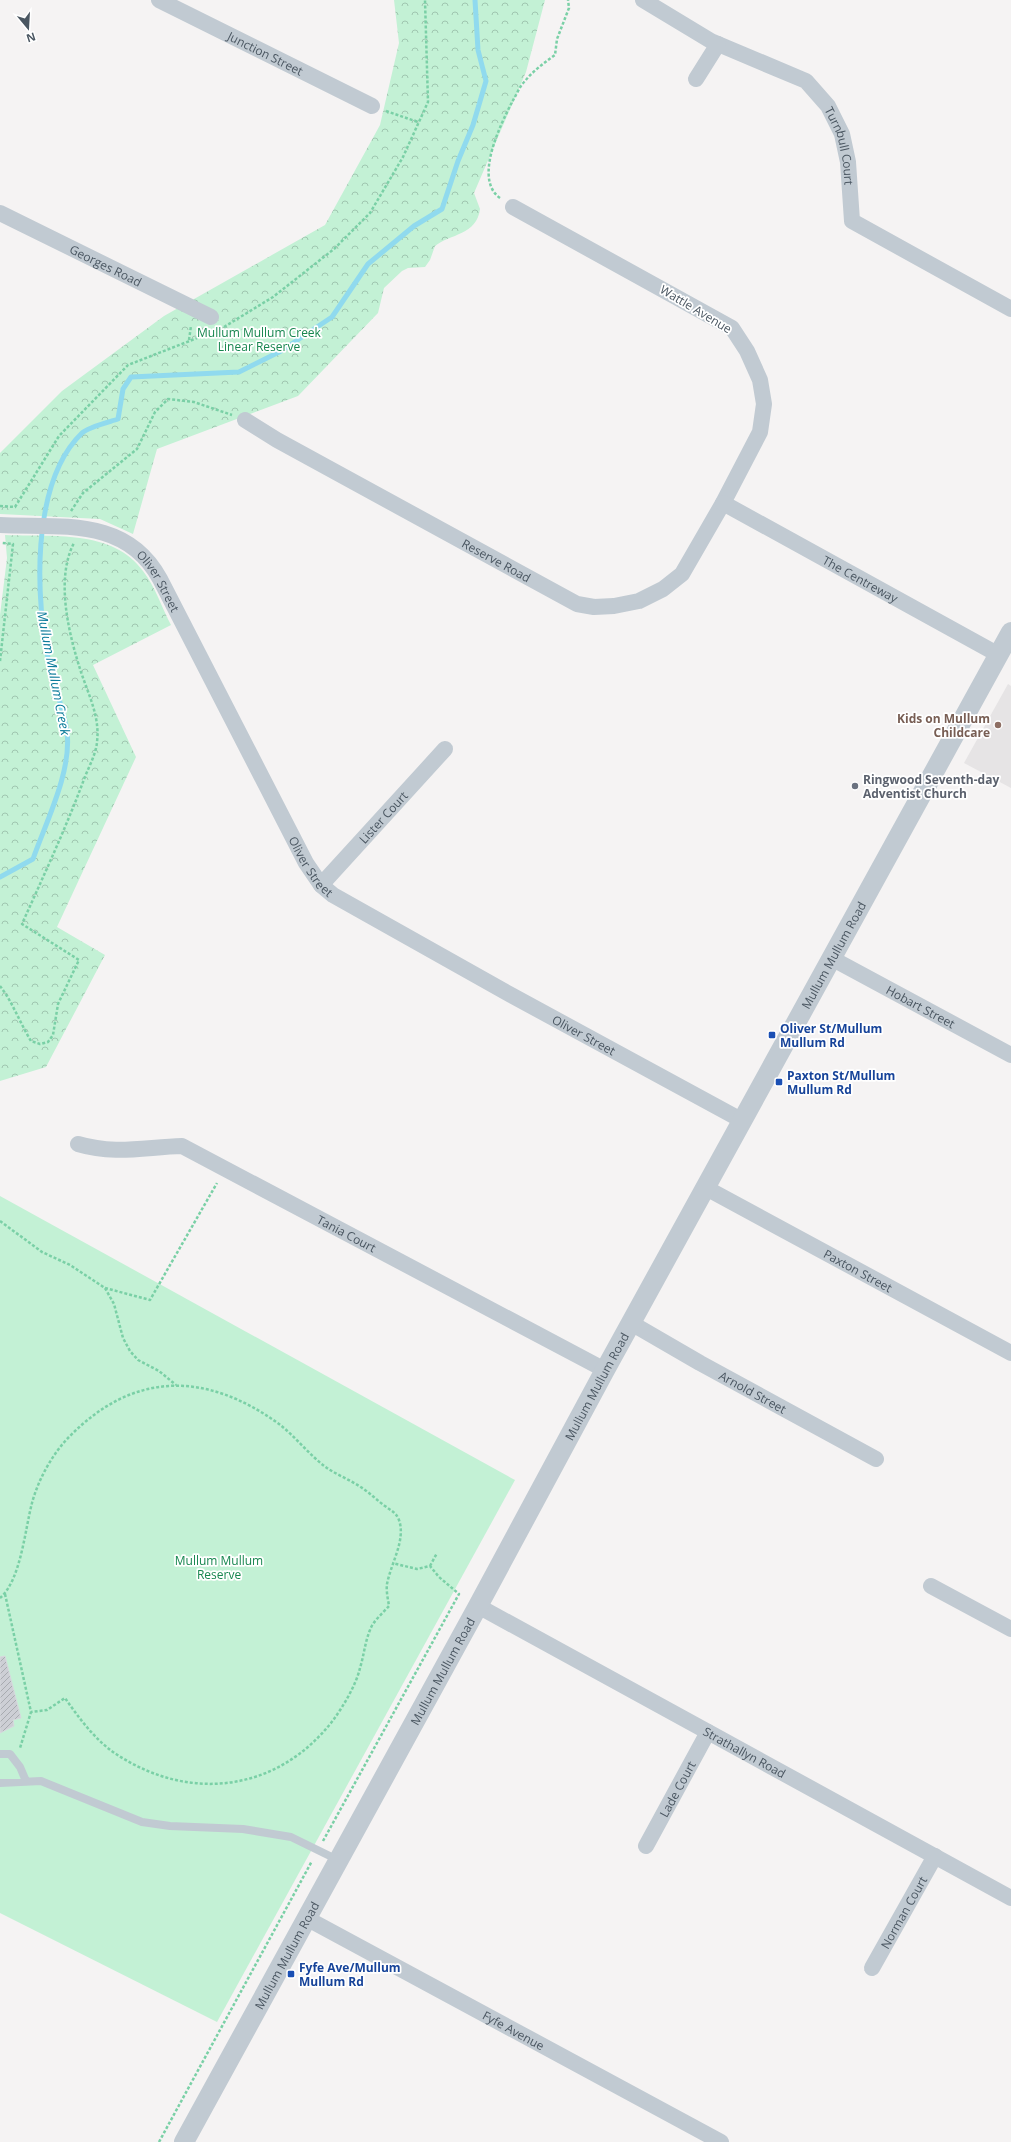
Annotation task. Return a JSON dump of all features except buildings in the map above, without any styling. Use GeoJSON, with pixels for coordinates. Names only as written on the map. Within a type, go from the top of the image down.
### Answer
{"type":"FeatureCollection","features":[{"type":"Feature","properties":{"kind":"street","name":"Junction Street"},"geometry":{"type":"LineString","coordinates":[[159,0],[372,106]]}},
{"type":"Feature","properties":{"kind":"street","name":"Turnbull Court"},"geometry":{"type":"LineString","coordinates":[[643,0],[718,44],[806,81],[828,106],[842,134],[847,156],[852,221],[1011,309]]}},
{"type":"Feature","properties":{"kind":"street"},"geometry":{"type":"LineString","coordinates":[[696,79],[718,44]]}},
{"type":"Feature","properties":{"kind":"street","name":"Wattle Avenue"},"geometry":{"type":"LineString","coordinates":[[514,207],[732,328],[748,351],[760,380],[764,404],[760,432],[722,503]]}},
{"type":"Feature","properties":{"kind":"street","name":"Georges Road"},"geometry":{"type":"LineString","coordinates":[[0,213],[211,317]]}},
{"type":"Feature","properties":{"kind":"street","name":"Reserve Road"},"geometry":{"type":"LineString","coordinates":[[245,420],[277,440],[577,604],[588,606],[614,606],[639,601],[663,589],[682,574],[722,503]]}},
{"type":"Feature","properties":{"kind":"street","name":"The Centreway"},"geometry":{"type":"LineString","coordinates":[[722,503],[999,655]]}},
{"type":"Feature","properties":{"kind":"street","name":"Oliver Street"},"geometry":{"type":"LineString","coordinates":[[0,525],[96,530],[118,537],[136,548],[154,568],[306,863],[321,886],[332,895],[360,912],[743,1121]]}},
{"type":"Feature","properties":{"kind":"street","name":"Mullum Mullum Road"},"geometry":{"type":"LineString","coordinates":[[184,2142],[478,1606],[605,1370],[1011,632]]}},
{"type":"Feature","properties":{"kind":"street","name":"Lister Court"},"geometry":{"type":"LineString","coordinates":[[321,886],[446,749]]}},
{"type":"Feature","properties":{"kind":"street","name":"Hobart Street"},"geometry":{"type":"LineString","coordinates":[[831,958],[1011,1055]]}},
{"type":"Feature","properties":{"kind":"street","name":"Tania Court"},"geometry":{"type":"LineString","coordinates":[[78,1144],[98,1150],[119,1151],[153,1147],[182,1146],[605,1370]]}},
{"type":"Feature","properties":{"kind":"street","name":"Paxton Street"},"geometry":{"type":"LineString","coordinates":[[706,1188],[1011,1353]]}},
{"type":"Feature","properties":{"kind":"street","name":"Arnold Street"},"geometry":{"type":"LineString","coordinates":[[631,1323],[700,1363],[876,1459]]}},
{"type":"Feature","properties":{"kind":"street"},"geometry":{"type":"LineString","coordinates":[[931,1586],[1011,1629]]}},
{"type":"Feature","properties":{"kind":"street","name":"Strathallyn Road"},"geometry":{"type":"LineString","coordinates":[[478,1606],[1011,1898]]}},
{"type":"Feature","properties":{"kind":"street","name":"Lade Court"},"geometry":{"type":"LineString","coordinates":[[646,1846],[708,1732]]}},
{"type":"Feature","properties":{"kind":"street","name":"Norman Court"},"geometry":{"type":"LineString","coordinates":[[872,1968],[935,1856]]}},
{"type":"Feature","properties":{"kind":"street","name":"Fyfe Avenue"},"geometry":{"type":"LineString","coordinates":[[306,1918],[721,2142]]}},
{"type":"Feature","properties":{"kind":"lane"},"geometry":{"type":"LineString","coordinates":[[0,1754],[10,1754],[26,1781]]}},
{"type":"Feature","properties":{"kind":"lane"},"geometry":{"type":"LineString","coordinates":[[0,1783],[41,1781],[142,1822],[170,1826],[243,1829],[269,1832],[291,1837],[338,1860]]}},
{"type":"Feature","properties":{"kind":"path"},"geometry":{"type":"LineString","coordinates":[[0,506],[15,507],[59,436],[128,365],[218,331],[273,297],[334,249],[370,212],[403,157],[428,102],[425,0]]}},
{"type":"Feature","properties":{"kind":"path"},"geometry":{"type":"LineString","coordinates":[[514,207],[493,193],[490,182],[491,156],[498,129],[523,82],[555,55],[557,39],[569,8],[568,0]]}},
{"type":"Feature","properties":{"kind":"path"},"geometry":{"type":"LineString","coordinates":[[372,106],[418,122]]}},
{"type":"Feature","properties":{"kind":"path"},"geometry":{"type":"LineString","coordinates":[[55,528],[83,493],[137,449],[155,412],[168,399],[194,402],[245,420]]}},
{"type":"Feature","properties":{"kind":"path"},"geometry":{"type":"LineString","coordinates":[[0,986],[6,994],[18,1020],[31,1041],[40,1044],[48,1042],[53,1035],[58,1004],[79,960],[22,924],[71,814],[97,744],[96,715],[72,640],[66,601],[64,575],[68,554],[75,541]]}},
{"type":"Feature","properties":{"kind":"path"},"geometry":{"type":"LineString","coordinates":[[0,542],[13,544],[0,661]]}},
{"type":"Feature","properties":{"kind":"path"},"geometry":{"type":"LineString","coordinates":[[0,1221],[42,1252],[70,1265],[105,1288],[150,1300],[225,1168]]}},
{"type":"Feature","properties":{"kind":"path"},"geometry":{"type":"LineString","coordinates":[[105,1288],[114,1304],[123,1338],[130,1351],[138,1360],[159,1371],[176,1385]]}},
{"type":"Feature","properties":{"kind":"path"},"geometry":{"type":"LineString","coordinates":[[0,1598],[5,1594],[20,1559],[32,1501],[42,1477],[68,1438],[104,1406],[126,1395],[164,1386],[176,1385],[217,1391],[256,1408],[291,1433],[325,1467],[364,1489],[394,1512],[401,1528],[400,1539],[392,1563],[387,1586],[389,1606],[370,1628],[360,1670],[349,1694],[334,1718],[321,1734],[302,1752],[268,1774],[250,1780],[207,1783],[186,1782],[160,1776],[114,1754],[83,1723],[65,1698],[47,1710],[30,1712]]}},
{"type":"Feature","properties":{"kind":"path"},"geometry":{"type":"LineString","coordinates":[[392,1563],[417,1569],[430,1566],[437,1553]]}},
{"type":"Feature","properties":{"kind":"path"},"geometry":{"type":"LineString","coordinates":[[159,2142],[318,1849],[459,1594],[454,1592],[430,1566]]}},
{"type":"Feature","properties":{"kind":"path"},"geometry":{"type":"LineString","coordinates":[[5,1594],[30,1712],[16,1762]]}},
{"type":"Feature","properties":{"kind":"shaded area","name":"Kids on Mullum Childcare"},"geometry":{"type":"Polygon","coordinates":[[[1008,684],[1011,686],[1011,788],[964,763],[1008,684]]]}},
{"type":"Feature","properties":{"kind":"green space","name":"Mullum Mullum Creek Linear Reserve"},"geometry":{"type":"Polygon","coordinates":[[[394,0],[545,0],[526,72],[474,193],[480,209],[478,218],[474,224],[462,233],[435,246],[430,260],[425,267],[408,268],[402,271],[384,288],[378,313],[298,396],[157,449],[133,534],[100,519],[0,514],[0,453],[62,391],[164,316],[325,225],[380,125],[399,43],[394,0]]]}},
{"type":"Feature","properties":{"kind":"green space"},"geometry":{"type":"Polygon","coordinates":[[[5,535],[61,536],[80,538],[115,548],[130,557],[143,571],[155,590],[171,625],[93,665],[136,757],[57,927],[105,955],[46,1067],[0,1081],[0,615],[7,558],[5,535]]]}},
{"type":"Feature","properties":{"kind":"green space","name":"Mullum Mullum Reserve"},"geometry":{"type":"Polygon","coordinates":[[[0,1196],[515,1480],[217,2022],[0,1913],[0,1196]]]}},
{"type":"Feature","properties":{"kind":"waterway","name":"Mullum Mullum Creek"},"geometry":{"type":"LineString","coordinates":[[0,877],[33,859],[57,796],[66,763],[68,747],[67,732],[50,667],[45,640],[41,610],[40,578],[41,544],[45,512],[53,482],[65,455],[82,433],[94,427],[118,419],[123,389],[131,377],[239,372],[281,351],[332,317],[368,264],[414,226],[442,209],[458,161],[473,125],[486,81],[478,50],[475,0]]}},
{"type":"Feature","properties":{"kind":"place","name":"Kids on Mullum Childcare"},"geometry":{"type":"Point","coordinates":[998,725]}},
{"type":"Feature","properties":{"kind":"place","name":"Ringwood Seventh-day Adventist Church"},"geometry":{"type":"Point","coordinates":[855,786]}},
{"type":"Feature","properties":{"kind":"place","name":"Oliver St/Mullum Mullum Rd"},"geometry":{"type":"Point","coordinates":[772,1035]}},
{"type":"Feature","properties":{"kind":"place","name":"Paxton St/Mullum Mullum Rd"},"geometry":{"type":"Point","coordinates":[779,1082]}},
{"type":"Feature","properties":{"kind":"place","name":"Fyfe Ave/Mullum Mullum Rd"},"geometry":{"type":"Point","coordinates":[291,1974]}}]}
